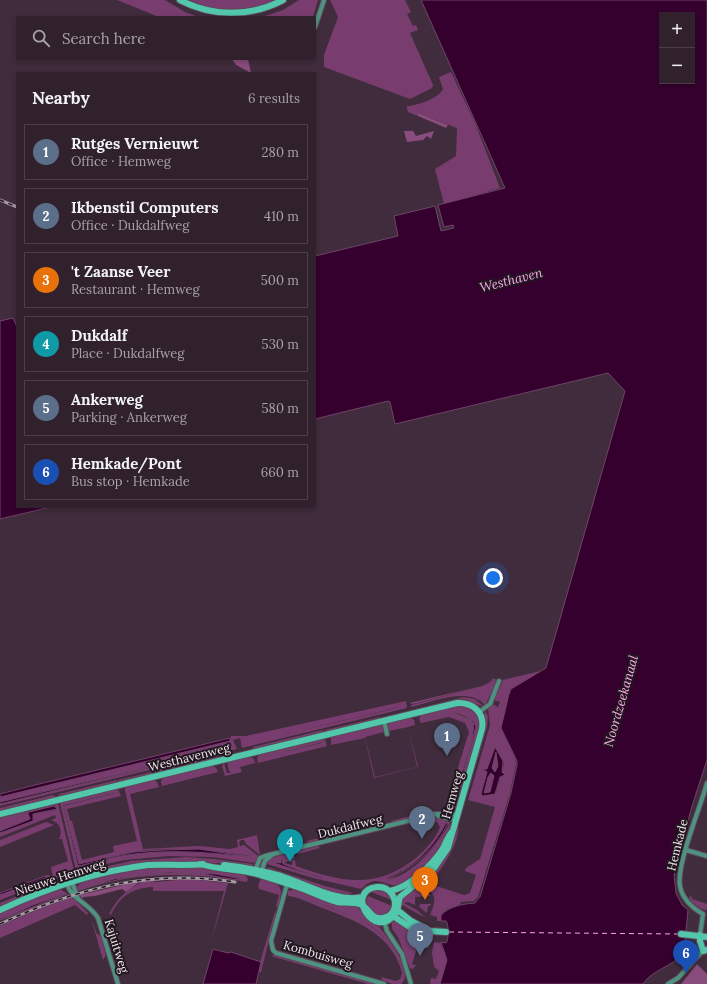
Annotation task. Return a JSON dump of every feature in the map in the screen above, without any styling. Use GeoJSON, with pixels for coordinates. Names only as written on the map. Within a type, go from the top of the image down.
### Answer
{"type":"FeatureCollection","features":[{"type":"Feature","properties":{"kind":"street"},"geometry":{"type":"LineString","coordinates":[[180,0],[213,14],[252,11],[271,6],[283,0]]}},
{"type":"Feature","properties":{"kind":"street"},"geometry":{"type":"LineString","coordinates":[[316,24],[324,0]]}},
{"type":"Feature","properties":{"kind":"street"},"geometry":{"type":"LineString","coordinates":[[479,712],[490,704],[499,681]]}},
{"type":"Feature","properties":{"kind":"street","name":"Westhavenweg"},"geometry":{"type":"LineString","coordinates":[[0,814],[457,703],[469,704],[479,712]]}},
{"type":"Feature","properties":{"kind":"street","name":"Hemweg"},"geometry":{"type":"LineString","coordinates":[[397,898],[429,874],[441,861],[451,842],[453,830],[482,729],[482,719],[479,712]]}},
{"type":"Feature","properties":{"kind":"street"},"geometry":{"type":"LineString","coordinates":[[384,721],[387,734]]}},
{"type":"Feature","properties":{"kind":"street","name":"Hemkade"},"geometry":{"type":"LineString","coordinates":[[668,984],[678,978],[705,950],[700,941],[700,935],[705,914],[691,905],[682,894],[679,877],[696,812],[707,784]]}},
{"type":"Feature","properties":{"kind":"street","name":"Dukdalfweg"},"geometry":{"type":"LineString","coordinates":[[256,872],[261,857],[434,816],[457,818]]}},
{"type":"Feature","properties":{"kind":"street","name":"Hemweg"},"geometry":{"type":"LineString","coordinates":[[390,891],[400,887],[416,877],[430,865],[442,849],[453,830]]}},
{"type":"Feature","properties":{"kind":"street"},"geometry":{"type":"LineString","coordinates":[[686,850],[707,856]]}},
{"type":"Feature","properties":{"kind":"street"},"geometry":{"type":"LineString","coordinates":[[262,871],[265,861],[272,855]]}},
{"type":"Feature","properties":{"kind":"street","name":"Nieuwe Hemweg"},"geometry":{"type":"LineString","coordinates":[[0,910],[69,883],[104,873],[136,867],[171,864],[218,864],[256,872],[322,892],[352,898],[364,897]]}},
{"type":"Feature","properties":{"kind":"street","name":"Nieuwe Hemweg"},"geometry":{"type":"LineString","coordinates":[[256,872],[262,871],[337,902],[362,904]]}},
{"type":"Feature","properties":{"kind":"street","name":"Kombuisweg"},"geometry":{"type":"LineString","coordinates":[[288,881],[271,941],[273,950],[276,953],[384,984]]}},
{"type":"Feature","properties":{"kind":"street","name":"Kajuitweg"},"geometry":{"type":"LineString","coordinates":[[69,883],[69,892],[94,912],[98,918],[118,984]]}},
{"type":"Feature","properties":{"kind":"street"},"geometry":{"type":"LineString","coordinates":[[344,896],[359,894],[367,887],[374,884],[381,883],[393,887],[400,887]]}},
{"type":"Feature","properties":{"kind":"street"},"geometry":{"type":"LineString","coordinates":[[391,914],[375,920],[369,917],[362,904],[368,891],[374,887],[384,888],[390,891],[397,898],[387,931],[402,954],[410,983]]}},
{"type":"Feature","properties":{"kind":"street"},"geometry":{"type":"LineString","coordinates":[[391,914],[414,930],[425,935],[434,932],[446,932]]}},
{"type":"Feature","properties":{"kind":"street"},"geometry":{"type":"LineString","coordinates":[[681,934],[707,937]]}},
{"type":"Feature","properties":{"kind":"shaded area"},"geometry":{"type":"Polygon","coordinates":[[[117,0],[165,0],[185,12],[195,16],[157,16],[117,0]]]}},
{"type":"Feature","properties":{"kind":"shaded area"},"geometry":{"type":"Polygon","coordinates":[[[190,0],[275,0],[254,8],[232,10],[211,7],[190,0]]]}},
{"type":"Feature","properties":{"kind":"shaded area"},"geometry":{"type":"Polygon","coordinates":[[[299,0],[318,0],[313,16],[265,16],[283,10],[299,0]]]}},
{"type":"Feature","properties":{"kind":"shaded area"},"geometry":{"type":"Polygon","coordinates":[[[330,0],[405,0],[411,12],[407,14],[413,26],[416,25],[418,30],[410,33],[433,85],[432,88],[410,99],[324,67],[324,55],[338,17],[330,0]]]}},
{"type":"Feature","properties":{"kind":"shaded area"},"geometry":{"type":"Polygon","coordinates":[[[233,60],[248,60],[251,72],[249,72],[236,65],[233,60]]]}},
{"type":"Feature","properties":{"kind":"shaded area"},"geometry":{"type":"Polygon","coordinates":[[[451,72],[475,123],[500,188],[444,204],[435,169],[456,156],[457,128],[418,113],[418,116],[408,112],[407,106],[422,103],[441,92],[443,89],[439,77],[451,72]]]}},
{"type":"Feature","properties":{"kind":"shaded area"},"geometry":{"type":"Polygon","coordinates":[[[418,113],[448,125],[446,128],[418,116],[418,113]]]}},
{"type":"Feature","properties":{"kind":"shaded area"},"geometry":{"type":"Polygon","coordinates":[[[404,131],[413,131],[416,136],[434,131],[431,139],[427,136],[423,140],[407,142],[404,131]]]}},
{"type":"Feature","properties":{"kind":"shaded area"},"geometry":{"type":"Polygon","coordinates":[[[545,670],[511,689],[501,728],[515,758],[516,764],[510,793],[478,897],[474,901],[460,902],[461,904],[446,910],[441,915],[441,921],[437,921],[437,917],[430,915],[433,908],[434,896],[429,890],[430,884],[464,895],[470,893],[476,875],[465,871],[466,868],[480,859],[495,807],[468,800],[490,725],[488,709],[494,702],[494,705],[498,707],[500,702],[494,700],[503,680],[545,670]],[[495,747],[487,770],[483,770],[487,772],[481,794],[496,793],[504,764],[495,747]]]}},
{"type":"Feature","properties":{"kind":"shaded area"},"geometry":{"type":"Polygon","coordinates":[[[496,679],[495,686],[485,705],[478,699],[460,696],[439,699],[411,707],[411,705],[486,685],[496,679]]]}},
{"type":"Feature","properties":{"kind":"shaded area"},"geometry":{"type":"Polygon","coordinates":[[[489,683],[486,685],[412,704],[410,703],[482,686],[489,683]]]}},
{"type":"Feature","properties":{"kind":"shaded area"},"geometry":{"type":"Polygon","coordinates":[[[464,697],[475,699],[483,706],[463,699],[415,711],[412,710],[464,697]]]}},
{"type":"Feature","properties":{"kind":"shaded area"},"geometry":{"type":"Polygon","coordinates":[[[406,701],[407,708],[242,748],[240,738],[233,740],[237,749],[0,806],[0,804],[228,749],[0,802],[0,797],[213,745],[231,738],[231,736],[246,736],[406,701]],[[403,706],[270,738],[388,710],[403,706]]]}},
{"type":"Feature","properties":{"kind":"shaded area"},"geometry":{"type":"Polygon","coordinates":[[[453,706],[459,706],[468,708],[478,718],[480,728],[457,809],[446,806],[469,732],[465,723],[449,717],[421,723],[419,719],[421,715],[453,706]],[[451,712],[470,720],[474,724],[472,739],[453,804],[455,804],[475,732],[475,724],[467,717],[451,712]]]}},
{"type":"Feature","properties":{"kind":"shaded area"},"geometry":{"type":"Polygon","coordinates":[[[486,711],[488,717],[487,727],[466,799],[486,726],[484,715],[486,711]]]}},
{"type":"Feature","properties":{"kind":"shaded area"},"geometry":{"type":"Polygon","coordinates":[[[380,717],[381,719],[325,733],[325,730],[380,717]]]}},
{"type":"Feature","properties":{"kind":"shaded area"},"geometry":{"type":"Polygon","coordinates":[[[410,717],[414,720],[415,725],[389,731],[387,726],[390,722],[410,717]]]}},
{"type":"Feature","properties":{"kind":"shaded area"},"geometry":{"type":"Polygon","coordinates":[[[379,724],[383,727],[384,732],[365,737],[375,777],[417,767],[408,727],[418,767],[374,778],[365,738],[331,745],[331,737],[379,724]]]}},
{"type":"Feature","properties":{"kind":"shaded area"},"geometry":{"type":"Polygon","coordinates":[[[323,730],[324,733],[253,750],[253,747],[323,730]]]}},
{"type":"Feature","properties":{"kind":"shaded area"},"geometry":{"type":"Polygon","coordinates":[[[321,738],[325,740],[327,746],[258,763],[257,758],[260,753],[321,738]],[[322,742],[259,758],[322,743],[322,742]]]}},
{"type":"Feature","properties":{"kind":"shaded area"},"geometry":{"type":"Polygon","coordinates":[[[496,752],[498,766],[496,772],[492,771],[492,768],[496,752]]]}},
{"type":"Feature","properties":{"kind":"shaded area"},"geometry":{"type":"Polygon","coordinates":[[[218,756],[218,758],[158,773],[157,770],[218,756]]]}},
{"type":"Feature","properties":{"kind":"shaded area"},"geometry":{"type":"Polygon","coordinates":[[[249,756],[254,759],[255,763],[240,767],[242,772],[225,776],[222,766],[224,763],[227,773],[231,773],[229,771],[227,761],[249,756]]]}},
{"type":"Feature","properties":{"kind":"shaded area"},"geometry":{"type":"Polygon","coordinates":[[[212,765],[218,772],[162,786],[161,781],[164,776],[212,765]]]}},
{"type":"Feature","properties":{"kind":"shaded area"},"geometry":{"type":"Polygon","coordinates":[[[156,771],[156,773],[119,782],[118,780],[156,771]]]}},
{"type":"Feature","properties":{"kind":"shaded area"},"geometry":{"type":"Polygon","coordinates":[[[491,773],[494,776],[490,792],[484,793],[489,775],[491,773]]]}},
{"type":"Feature","properties":{"kind":"shaded area"},"geometry":{"type":"Polygon","coordinates":[[[153,779],[157,782],[159,787],[130,794],[143,849],[199,846],[230,849],[238,847],[237,840],[257,835],[260,855],[246,844],[244,840],[241,840],[239,843],[240,846],[244,845],[257,855],[258,857],[255,863],[212,857],[168,856],[125,860],[76,870],[60,803],[118,789],[121,796],[67,809],[70,821],[72,821],[82,860],[114,852],[113,846],[137,841],[125,787],[153,779]],[[67,804],[63,806],[78,866],[128,855],[150,852],[207,852],[250,857],[221,852],[163,849],[133,852],[79,864],[64,806],[67,804]]]}},
{"type":"Feature","properties":{"kind":"shaded area"},"geometry":{"type":"Polygon","coordinates":[[[117,780],[117,783],[58,796],[59,794],[117,780]]]}},
{"type":"Feature","properties":{"kind":"shaded area"},"geometry":{"type":"Polygon","coordinates":[[[53,795],[56,797],[0,811],[0,808],[53,795]]]}},
{"type":"Feature","properties":{"kind":"shaded area"},"geometry":{"type":"Polygon","coordinates":[[[58,803],[74,871],[53,879],[51,867],[68,861],[62,839],[59,839],[61,830],[59,825],[51,820],[56,818],[55,815],[0,837],[0,833],[33,821],[33,814],[56,810],[56,806],[28,812],[30,820],[0,831],[0,816],[58,803]]]}},
{"type":"Feature","properties":{"kind":"shaded area"},"geometry":{"type":"Polygon","coordinates":[[[422,813],[420,816],[395,823],[391,821],[422,813]]]}},
{"type":"Feature","properties":{"kind":"shaded area"},"geometry":{"type":"Polygon","coordinates":[[[440,817],[450,823],[449,832],[445,842],[432,860],[414,875],[397,885],[375,881],[367,884],[361,889],[313,878],[267,864],[273,857],[292,853],[295,858],[284,863],[292,865],[292,860],[295,860],[296,866],[328,876],[358,880],[372,879],[387,875],[416,858],[433,840],[440,827],[437,822],[426,822],[427,820],[440,817]],[[446,823],[435,841],[422,856],[405,869],[386,878],[396,877],[406,873],[423,859],[444,833],[449,825],[446,823]],[[271,861],[322,879],[323,878],[271,861]]]}},
{"type":"Feature","properties":{"kind":"shaded area"},"geometry":{"type":"Polygon","coordinates":[[[46,822],[54,825],[0,847],[0,840],[46,822]]]}},
{"type":"Feature","properties":{"kind":"shaded area"},"geometry":{"type":"Polygon","coordinates":[[[458,825],[457,838],[454,846],[441,868],[432,879],[432,875],[448,854],[458,825]]]}},
{"type":"Feature","properties":{"kind":"shaded area"},"geometry":{"type":"Polygon","coordinates":[[[334,834],[332,838],[310,843],[307,841],[334,834]]]}},
{"type":"Feature","properties":{"kind":"shaded area"},"geometry":{"type":"Polygon","coordinates":[[[318,846],[320,848],[298,854],[299,851],[318,846]]]}},
{"type":"Feature","properties":{"kind":"shaded area"},"geometry":{"type":"Polygon","coordinates":[[[186,857],[254,864],[250,866],[205,862],[162,862],[120,867],[76,877],[75,875],[131,861],[186,857]]]}},
{"type":"Feature","properties":{"kind":"shaded area"},"geometry":{"type":"Polygon","coordinates":[[[165,867],[202,868],[245,875],[248,879],[247,882],[204,876],[162,875],[99,884],[78,891],[77,887],[92,879],[118,873],[165,867]]]}},
{"type":"Feature","properties":{"kind":"shaded area"},"geometry":{"type":"Polygon","coordinates":[[[267,867],[325,886],[353,893],[337,893],[325,890],[270,871],[267,867]]]}},
{"type":"Feature","properties":{"kind":"shaded area"},"geometry":{"type":"Polygon","coordinates":[[[49,875],[51,880],[0,900],[0,895],[49,875]]]}},
{"type":"Feature","properties":{"kind":"shaded area"},"geometry":{"type":"Polygon","coordinates":[[[261,878],[273,882],[280,887],[281,895],[278,908],[276,906],[279,895],[259,889],[258,886],[261,878]]]}},
{"type":"Feature","properties":{"kind":"shaded area"},"geometry":{"type":"Polygon","coordinates":[[[149,879],[155,882],[187,879],[228,883],[211,942],[224,891],[153,891],[153,887],[139,889],[123,898],[118,903],[111,915],[109,914],[126,892],[149,879]]]}},
{"type":"Feature","properties":{"kind":"shaded area"},"geometry":{"type":"Polygon","coordinates":[[[149,879],[138,883],[126,892],[122,889],[95,896],[83,897],[83,899],[79,895],[149,879]]]}},
{"type":"Feature","properties":{"kind":"shaded area"},"geometry":{"type":"Polygon","coordinates":[[[427,882],[425,890],[431,896],[415,897],[415,905],[408,902],[404,903],[417,910],[426,918],[402,905],[404,897],[407,894],[413,889],[427,882]]]}},
{"type":"Feature","properties":{"kind":"shaded area"},"geometry":{"type":"Polygon","coordinates":[[[49,883],[51,886],[0,906],[0,903],[49,883]]]}},
{"type":"Feature","properties":{"kind":"shaded area"},"geometry":{"type":"Polygon","coordinates":[[[60,889],[68,894],[0,921],[63,894],[0,919],[0,913],[60,889]]]}},
{"type":"Feature","properties":{"kind":"shaded area"},"geometry":{"type":"Polygon","coordinates":[[[296,889],[351,904],[358,908],[370,922],[380,927],[395,948],[403,964],[405,972],[404,979],[401,984],[392,984],[382,980],[381,977],[396,981],[400,979],[402,973],[397,959],[381,938],[370,930],[346,917],[300,899],[288,896],[288,891],[296,889]]]}},
{"type":"Feature","properties":{"kind":"shaded area"},"geometry":{"type":"Polygon","coordinates":[[[382,889],[389,894],[392,900],[371,892],[373,890],[382,889]]]}},
{"type":"Feature","properties":{"kind":"shaded area"},"geometry":{"type":"Polygon","coordinates":[[[691,895],[692,899],[707,904],[707,910],[700,908],[695,904],[689,898],[691,895]]]}},
{"type":"Feature","properties":{"kind":"shaded area"},"geometry":{"type":"Polygon","coordinates":[[[368,896],[392,906],[391,909],[384,915],[376,915],[366,902],[368,896]]]}},
{"type":"Feature","properties":{"kind":"shaded area"},"geometry":{"type":"Polygon","coordinates":[[[72,897],[88,913],[87,915],[75,905],[0,938],[0,926],[41,908],[72,897]]]}},
{"type":"Feature","properties":{"kind":"shaded area"},"geometry":{"type":"Polygon","coordinates":[[[420,904],[431,904],[428,906],[427,913],[419,907],[420,904]]]}},
{"type":"Feature","properties":{"kind":"shaded area"},"geometry":{"type":"Polygon","coordinates":[[[275,912],[276,914],[261,972],[259,972],[260,962],[275,912]]]}},
{"type":"Feature","properties":{"kind":"shaded area"},"geometry":{"type":"Polygon","coordinates":[[[91,918],[97,934],[101,936],[106,955],[103,960],[91,918]]]}},
{"type":"Feature","properties":{"kind":"shaded area"},"geometry":{"type":"Polygon","coordinates":[[[392,922],[396,922],[417,937],[429,941],[428,948],[418,945],[412,964],[416,965],[413,969],[410,968],[398,937],[392,929],[392,922]]]}},
{"type":"Feature","properties":{"kind":"shaded area"},"geometry":{"type":"Polygon","coordinates":[[[434,942],[441,943],[447,958],[446,968],[440,984],[430,984],[431,978],[436,979],[439,971],[434,967],[432,953],[434,942]]]}},
{"type":"Feature","properties":{"kind":"shaded area"},"geometry":{"type":"Polygon","coordinates":[[[274,955],[375,984],[368,984],[271,956],[274,955]]]}},
{"type":"Feature","properties":{"kind":"shaded area"},"geometry":{"type":"Polygon","coordinates":[[[697,964],[707,974],[707,984],[681,984],[697,964]]]}},
{"type":"Feature","properties":{"kind":"water"},"geometry":{"type":"Polygon","coordinates":[[[421,0],[707,0],[707,760],[692,806],[674,875],[676,893],[682,905],[688,910],[684,953],[674,962],[657,971],[643,984],[440,984],[447,960],[441,942],[446,943],[448,938],[448,926],[446,921],[441,921],[441,915],[461,905],[475,903],[480,897],[511,793],[517,761],[501,728],[509,694],[511,689],[546,668],[625,391],[608,373],[395,424],[390,402],[388,401],[316,419],[316,256],[398,236],[394,216],[435,206],[441,231],[454,228],[453,225],[444,227],[438,205],[505,188],[421,0]]]}},
{"type":"Feature","properties":{"kind":"water"},"geometry":{"type":"Polygon","coordinates":[[[13,318],[16,325],[16,508],[47,508],[0,519],[0,321],[13,318]]]}},
{"type":"Feature","properties":{"kind":"water"},"geometry":{"type":"Polygon","coordinates":[[[451,712],[473,721],[476,726],[455,804],[453,804],[472,739],[474,724],[470,720],[451,712]]]}},
{"type":"Feature","properties":{"kind":"water"},"geometry":{"type":"Polygon","coordinates":[[[230,738],[230,741],[0,797],[0,794],[31,786],[230,738]]]}},
{"type":"Feature","properties":{"kind":"water"},"geometry":{"type":"Polygon","coordinates":[[[322,742],[323,743],[258,758],[322,742]]]}},
{"type":"Feature","properties":{"kind":"water"},"geometry":{"type":"Polygon","coordinates":[[[495,747],[503,761],[502,772],[505,775],[500,777],[495,794],[483,796],[481,794],[487,772],[483,769],[487,769],[495,747]],[[496,752],[492,768],[495,772],[498,766],[496,752]],[[491,773],[488,777],[484,793],[490,792],[494,776],[491,773]]]}},
{"type":"Feature","properties":{"kind":"water"},"geometry":{"type":"Polygon","coordinates":[[[208,753],[0,804],[0,802],[208,753]]]}},
{"type":"Feature","properties":{"kind":"water"},"geometry":{"type":"Polygon","coordinates":[[[117,792],[64,806],[79,864],[134,852],[163,850],[199,849],[251,857],[193,852],[165,852],[121,856],[78,866],[63,805],[117,792]]]}},
{"type":"Feature","properties":{"kind":"water"},"geometry":{"type":"Polygon","coordinates":[[[54,806],[57,809],[33,814],[33,821],[0,833],[0,831],[30,819],[28,813],[0,819],[54,806]]]}},
{"type":"Feature","properties":{"kind":"water"},"geometry":{"type":"Polygon","coordinates":[[[446,823],[448,823],[437,841],[423,857],[397,875],[387,879],[386,878],[405,869],[421,856],[435,841],[446,823]]]}},
{"type":"Feature","properties":{"kind":"water"},"geometry":{"type":"Polygon","coordinates":[[[291,858],[282,861],[283,864],[323,879],[271,862],[281,863],[281,860],[291,858]]]}},
{"type":"Feature","properties":{"kind":"water"},"geometry":{"type":"Polygon","coordinates":[[[169,872],[189,873],[156,874],[169,872]]]}},
{"type":"Feature","properties":{"kind":"water"},"geometry":{"type":"Polygon","coordinates":[[[197,873],[215,874],[243,879],[233,879],[197,873]]]}},
{"type":"Feature","properties":{"kind":"water"},"geometry":{"type":"Polygon","coordinates":[[[45,876],[47,877],[0,895],[0,893],[45,876]]]}},
{"type":"Feature","properties":{"kind":"water"},"geometry":{"type":"Polygon","coordinates":[[[136,876],[79,890],[114,879],[136,876]]]}},
{"type":"Feature","properties":{"kind":"water"},"geometry":{"type":"Polygon","coordinates":[[[64,894],[63,895],[0,920],[33,905],[64,894]]]}},
{"type":"Feature","properties":{"kind":"water"},"geometry":{"type":"Polygon","coordinates":[[[291,894],[347,914],[353,917],[291,894]]]}},
{"type":"Feature","properties":{"kind":"water"},"geometry":{"type":"Polygon","coordinates":[[[353,917],[365,922],[373,927],[384,937],[373,928],[353,917]]]}},
{"type":"Feature","properties":{"kind":"water"},"geometry":{"type":"Polygon","coordinates":[[[213,949],[228,953],[231,952],[261,962],[256,984],[203,984],[213,949]]]}},
{"type":"Feature","properties":{"kind":"ferry route"},"geometry":{"type":"LineString","coordinates":[[449,932],[679,934]]}},
{"type":"Feature","properties":{"kind":"railway"},"geometry":{"type":"LineString","coordinates":[[0,200],[16,207]]}},
{"type":"Feature","properties":{"kind":"railway"},"geometry":{"type":"LineString","coordinates":[[0,924],[57,900],[86,891],[114,885],[144,880],[173,878],[235,882]]}},
{"type":"Feature","properties":{"kind":"place","name":"Rutges Vernieuwt"},"geometry":{"type":"Point","coordinates":[447,756]}},
{"type":"Feature","properties":{"kind":"place","name":"Ikbenstil Computers"},"geometry":{"type":"Point","coordinates":[422,839]}},
{"type":"Feature","properties":{"kind":"place","name":"Dukdalf"},"geometry":{"type":"Point","coordinates":[290,862]}},
{"type":"Feature","properties":{"kind":"place","name":"'t Zaanse Veer"},"geometry":{"type":"Point","coordinates":[425,900]}},
{"type":"Feature","properties":{"kind":"place","name":"Ankerweg"},"geometry":{"type":"Point","coordinates":[420,956]}},
{"type":"Feature","properties":{"kind":"place","name":"Hemkade/Pont"},"geometry":{"type":"Point","coordinates":[686,973]}},
{"type":"Feature","properties":{"kind":"water label","name":"Westhaven"},"geometry":{"type":"Point","coordinates":[511,280]}},
{"type":"Feature","properties":{"kind":"water label","name":"Noordzeekanaal"},"geometry":{"type":"Point","coordinates":[621,701]}}]}
